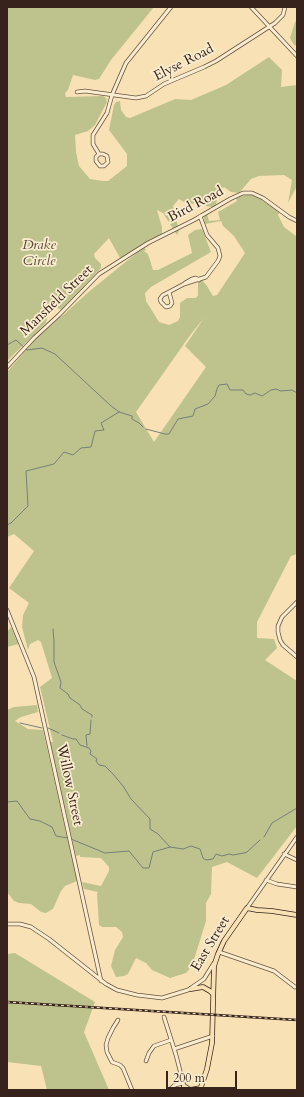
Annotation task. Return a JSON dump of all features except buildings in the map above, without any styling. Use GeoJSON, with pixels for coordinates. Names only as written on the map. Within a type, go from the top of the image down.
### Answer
{"type":"FeatureCollection","features":[{"type":"Feature","properties":{"kind":"main road"},"geometry":{"type":"LineString","coordinates":[[247,908],[297,915]]}},
{"type":"Feature","properties":{"kind":"main road","name":"East Street"},"geometry":{"type":"LineString","coordinates":[[215,961],[224,941],[247,908]]}},
{"type":"Feature","properties":{"kind":"main road"},"geometry":{"type":"LineString","coordinates":[[184,1086],[190,1090],[201,1089],[210,1055],[213,1036],[215,961]]}},
{"type":"Feature","properties":{"kind":"main road"},"geometry":{"type":"LineString","coordinates":[[191,989],[203,987],[210,990],[213,994]]}},
{"type":"Feature","properties":{"kind":"street"},"geometry":{"type":"LineString","coordinates":[[99,154],[93,144],[94,135],[108,113],[112,95],[128,59],[170,7]]}},
{"type":"Feature","properties":{"kind":"street"},"geometry":{"type":"LineString","coordinates":[[251,7],[297,56]]}},
{"type":"Feature","properties":{"kind":"street","name":"Elyse Road"},"geometry":{"type":"LineString","coordinates":[[77,92],[85,91],[136,98],[146,96],[164,84],[208,66],[281,17],[285,7]]}},
{"type":"Feature","properties":{"kind":"street"},"geometry":{"type":"LineString","coordinates":[[99,154],[104,154],[108,158],[108,162],[104,166],[100,166],[96,163],[96,158],[99,154]]}},
{"type":"Feature","properties":{"kind":"street","name":"Bird Road"},"geometry":{"type":"LineString","coordinates":[[106,268],[146,243],[240,194],[249,192],[263,198],[297,221]]}},
{"type":"Feature","properties":{"kind":"street"},"geometry":{"type":"LineString","coordinates":[[169,292],[172,303],[170,306],[166,307],[160,298],[162,296],[169,292],[184,284],[192,279],[196,278],[199,280],[208,276],[218,262],[220,256],[217,246],[206,234],[200,216]]}},
{"type":"Feature","properties":{"kind":"street","name":"Mansfield Street"},"geometry":{"type":"LineString","coordinates":[[7,368],[88,284],[106,268]]}},
{"type":"Feature","properties":{"kind":"street"},"geometry":{"type":"LineString","coordinates":[[297,602],[282,617],[278,626],[280,640],[283,645],[297,657]]}},
{"type":"Feature","properties":{"kind":"street","name":"Willow Street"},"geometry":{"type":"LineString","coordinates":[[7,610],[34,677],[101,981]]}},
{"type":"Feature","properties":{"kind":"street","name":"East Street"},"geometry":{"type":"LineString","coordinates":[[247,908],[297,837]]}},
{"type":"Feature","properties":{"kind":"street"},"geometry":{"type":"LineString","coordinates":[[284,854],[297,860]]}},
{"type":"Feature","properties":{"kind":"street"},"geometry":{"type":"LineString","coordinates":[[266,880],[277,884],[297,887]]}},
{"type":"Feature","properties":{"kind":"street","name":"East Street"},"geometry":{"type":"LineString","coordinates":[[7,924],[20,924],[39,931],[93,973],[101,981],[117,990],[157,998],[169,997],[191,989],[204,979],[215,961]]}},
{"type":"Feature","properties":{"kind":"street"},"geometry":{"type":"LineString","coordinates":[[219,952],[271,969],[295,988]]}},
{"type":"Feature","properties":{"kind":"street"},"geometry":{"type":"LineString","coordinates":[[93,973],[99,968]]}},
{"type":"Feature","properties":{"kind":"street"},"geometry":{"type":"LineString","coordinates":[[164,1017],[184,1086],[175,1085],[169,1090]]}},
{"type":"Feature","properties":{"kind":"street"},"geometry":{"type":"LineString","coordinates":[[118,1020],[112,1028],[107,1041],[107,1052],[111,1060],[122,1067],[132,1090]]}},
{"type":"Feature","properties":{"kind":"street"},"geometry":{"type":"LineString","coordinates":[[174,1049],[213,1036]]}},
{"type":"Feature","properties":{"kind":"street"},"geometry":{"type":"LineString","coordinates":[[146,1061],[154,1046],[171,1040]]}},
{"type":"Feature","properties":{"kind":"green space","name":"Drake Circle"},"geometry":{"type":"Polygon","coordinates":[[[7,7],[154,7],[111,60],[99,79],[95,80],[73,75],[68,90],[65,93],[66,97],[103,96],[106,98],[107,102],[95,125],[88,131],[75,135],[79,166],[90,179],[108,181],[127,166],[127,154],[109,130],[114,105],[116,102],[120,101],[121,110],[126,117],[130,118],[175,99],[191,100],[226,85],[269,57],[282,70],[281,87],[297,85],[297,186],[288,203],[292,180],[284,175],[259,176],[251,179],[239,193],[231,192],[224,187],[218,192],[216,205],[212,207],[205,206],[198,202],[189,205],[179,199],[173,206],[179,231],[177,235],[163,213],[157,210],[162,227],[162,236],[120,258],[109,238],[94,254],[95,258],[101,264],[101,268],[61,310],[54,306],[50,307],[46,323],[7,361],[7,7]]]}},
{"type":"Feature","properties":{"kind":"green space"},"geometry":{"type":"Polygon","coordinates":[[[297,20],[297,46],[294,45],[290,38],[297,20]]]}},
{"type":"Feature","properties":{"kind":"green space"},"geometry":{"type":"Polygon","coordinates":[[[248,194],[255,195],[280,212],[278,215],[284,227],[296,236],[297,235],[297,554],[291,556],[257,622],[257,638],[274,639],[277,648],[265,660],[297,681],[297,826],[257,878],[227,862],[212,867],[211,894],[206,903],[206,921],[192,966],[186,973],[170,978],[152,970],[146,963],[136,958],[128,974],[116,977],[111,966],[115,950],[123,937],[122,932],[116,927],[102,927],[99,925],[98,892],[84,889],[82,882],[101,886],[109,871],[109,867],[101,858],[80,857],[80,855],[76,856],[50,742],[53,742],[40,687],[52,678],[41,642],[38,640],[30,644],[28,650],[22,627],[23,615],[29,603],[9,588],[34,551],[14,534],[7,537],[7,372],[34,341],[91,290],[144,247],[146,250],[144,251],[148,254],[153,270],[158,270],[192,253],[188,235],[195,230],[202,229],[211,252],[151,287],[145,293],[146,301],[159,322],[169,325],[178,321],[180,317],[180,303],[187,298],[197,297],[199,280],[203,281],[213,296],[217,295],[245,253],[234,236],[223,226],[221,221],[205,224],[204,217],[207,214],[209,221],[220,220],[218,212],[237,201],[236,198],[248,194]],[[204,318],[136,412],[154,442],[206,367],[185,346],[204,318]]]}},
{"type":"Feature","properties":{"kind":"green space"},"geometry":{"type":"Polygon","coordinates":[[[11,627],[19,644],[7,647],[7,632],[11,627]]]}},
{"type":"Feature","properties":{"kind":"green space"},"geometry":{"type":"Polygon","coordinates":[[[37,705],[38,712],[21,717],[15,721],[28,729],[43,730],[77,881],[65,886],[61,891],[53,909],[46,913],[41,912],[31,904],[14,901],[7,892],[7,710],[14,707],[37,705]]]}},
{"type":"Feature","properties":{"kind":"green space"},"geometry":{"type":"Polygon","coordinates":[[[15,953],[95,1002],[84,1032],[109,1090],[47,1090],[41,1066],[7,1062],[7,954],[15,953]]]}},
{"type":"Feature","properties":{"kind":"waterway"},"geometry":{"type":"LineString","coordinates":[[7,345],[16,340],[27,350],[42,348],[55,354],[110,405],[119,412],[132,416],[132,419],[143,427]]}},
{"type":"Feature","properties":{"kind":"waterway"},"geometry":{"type":"LineString","coordinates":[[146,429],[169,434],[178,419],[193,416],[195,409],[208,404],[215,396],[219,385],[227,384],[230,390],[243,390],[246,394],[250,395],[255,393],[262,396],[271,390],[276,389],[281,391],[292,390],[297,393]]}},
{"type":"Feature","properties":{"kind":"waterway"},"geometry":{"type":"LineString","coordinates":[[7,525],[11,523],[28,506],[26,471],[54,464],[64,452],[73,455],[81,448],[91,447],[95,431],[104,430],[101,423],[119,412]]}},
{"type":"Feature","properties":{"kind":"waterway"},"geometry":{"type":"LineString","coordinates":[[53,629],[54,662],[61,682],[60,688],[80,705],[82,709],[92,715],[92,717]]}},
{"type":"Feature","properties":{"kind":"waterway"},"geometry":{"type":"LineString","coordinates":[[87,746],[86,735],[90,734],[91,720]]}},
{"type":"Feature","properties":{"kind":"waterway"},"geometry":{"type":"LineString","coordinates":[[20,723],[42,728]]}},
{"type":"Feature","properties":{"kind":"waterway"},"geometry":{"type":"LineString","coordinates":[[48,728],[59,733]]}},
{"type":"Feature","properties":{"kind":"waterway"},"geometry":{"type":"LineString","coordinates":[[62,735],[76,739],[80,745],[89,748],[91,751],[90,754],[97,759],[96,761],[99,765],[105,766],[113,774],[131,799],[150,819],[150,829],[158,834],[170,847]]}},
{"type":"Feature","properties":{"kind":"waterway"},"geometry":{"type":"LineString","coordinates":[[7,802],[17,801],[30,819],[40,821],[52,827],[56,836],[68,838]]}},
{"type":"Feature","properties":{"kind":"waterway"},"geometry":{"type":"LineString","coordinates":[[264,837],[272,823],[297,808]]}},
{"type":"Feature","properties":{"kind":"waterway"},"geometry":{"type":"LineString","coordinates":[[71,839],[105,853],[129,851],[143,868],[149,868],[153,852],[170,847],[183,849],[191,846],[200,849],[203,858],[206,860],[213,859],[216,854],[222,856],[247,852],[260,840]]}},
{"type":"Feature","properties":{"kind":"railway"},"geometry":{"type":"LineString","coordinates":[[7,1002],[297,1020]]}}]}
